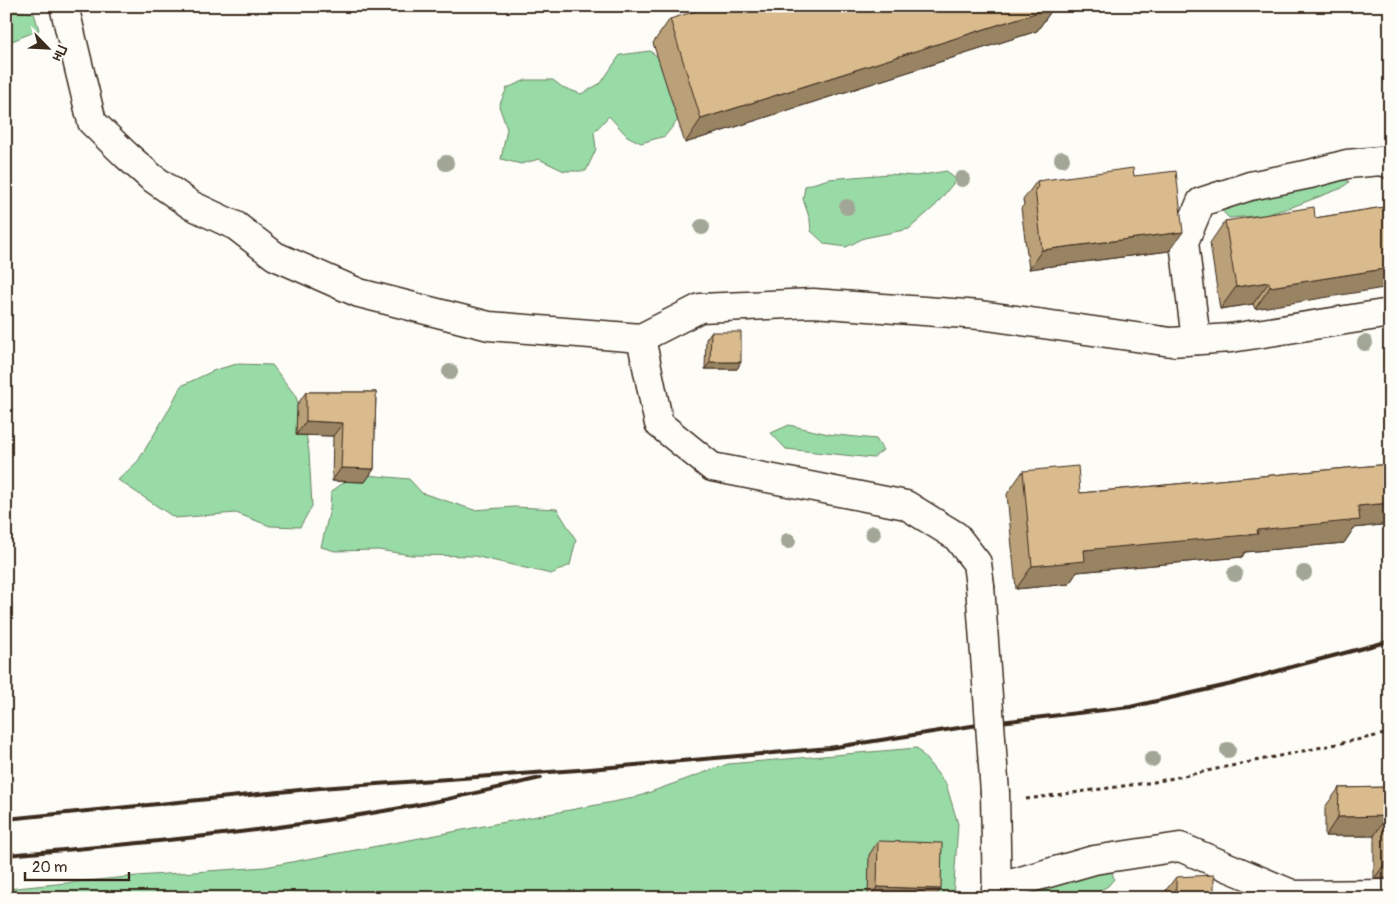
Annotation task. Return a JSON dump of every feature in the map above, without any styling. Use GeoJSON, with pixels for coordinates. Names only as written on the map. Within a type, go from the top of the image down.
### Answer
{"type":"FeatureCollection","features":[{"type":"Feature","properties":{"kind":"lane"},"geometry":{"type":"LineString","coordinates":[[64,6],[92,122],[126,156],[151,177],[191,205],[236,226],[276,256],[359,293],[489,326],[641,338],[700,308],[813,303],[980,315],[1172,342],[1232,338],[1390,313]]}},
{"type":"Feature","properties":{"kind":"lane"},"geometry":{"type":"LineString","coordinates":[[1196,340],[1184,242],[1201,202],[1250,186],[1310,174],[1347,164],[1381,161],[1390,164]]}},
{"type":"Feature","properties":{"kind":"lane"},"geometry":{"type":"LineString","coordinates":[[641,338],[658,424],[712,467],[906,505],[956,536],[977,563],[995,798],[997,893],[1094,860],[1180,847],[1294,895],[1390,894]]}},
{"type":"Feature","properties":{"kind":"path"},"geometry":{"type":"LineString","coordinates":[[995,798],[1154,782],[1390,733]]}},
{"type":"Feature","properties":{"kind":"green space"},"geometry":{"type":"Polygon","coordinates":[[[6,10],[34,13],[39,30],[12,41],[6,49],[6,10]]]}},
{"type":"Feature","properties":{"kind":"green space"},"geometry":{"type":"Polygon","coordinates":[[[650,51],[672,68],[681,116],[665,136],[641,143],[627,136],[609,116],[594,132],[596,149],[586,171],[564,171],[539,159],[521,164],[501,159],[507,129],[499,106],[507,88],[526,80],[553,80],[562,87],[581,94],[601,83],[620,55],[650,51]]]}},
{"type":"Feature","properties":{"kind":"green space"},"geometry":{"type":"Polygon","coordinates":[[[1326,166],[1349,182],[1342,188],[1292,207],[1265,215],[1229,218],[1213,201],[1326,166]]]}},
{"type":"Feature","properties":{"kind":"green space"},"geometry":{"type":"Polygon","coordinates":[[[947,171],[956,180],[935,206],[909,229],[864,238],[846,247],[825,244],[811,231],[810,220],[803,199],[805,186],[829,179],[889,174],[916,176],[947,171]]]}},
{"type":"Feature","properties":{"kind":"green space"},"geometry":{"type":"Polygon","coordinates":[[[237,364],[272,365],[295,395],[303,415],[309,452],[312,506],[300,527],[270,526],[236,513],[175,518],[118,480],[138,461],[181,386],[215,370],[237,364]]]}},
{"type":"Feature","properties":{"kind":"green space"},"geometry":{"type":"Polygon","coordinates":[[[789,425],[828,434],[876,439],[883,450],[873,458],[786,449],[771,433],[789,425]]]}},
{"type":"Feature","properties":{"kind":"green space"},"geometry":{"type":"Polygon","coordinates":[[[355,474],[409,479],[422,493],[474,510],[514,507],[557,509],[576,540],[570,565],[551,574],[474,556],[411,555],[378,550],[335,551],[321,547],[330,509],[331,492],[355,474]]]}},
{"type":"Feature","properties":{"kind":"green space"},"geometry":{"type":"Polygon","coordinates":[[[917,748],[946,784],[958,824],[953,898],[6,898],[6,889],[137,876],[265,867],[634,798],[728,764],[917,748]]]}},
{"type":"Feature","properties":{"kind":"green space"},"geometry":{"type":"Polygon","coordinates":[[[1111,869],[1114,879],[1108,886],[1096,893],[1096,898],[1027,898],[1046,881],[1111,869]]]}},
{"type":"Feature","properties":{"kind":"building"},"geometry":{"type":"Polygon","coordinates":[[[712,6],[1054,7],[701,119],[670,19],[712,6]]]}},
{"type":"Feature","properties":{"kind":"building"},"geometry":{"type":"Polygon","coordinates":[[[1133,168],[1134,176],[1176,171],[1183,232],[1042,250],[1035,189],[1038,188],[1037,181],[1133,168]]]}},
{"type":"Feature","properties":{"kind":"building"},"geometry":{"type":"Polygon","coordinates":[[[1390,206],[1390,268],[1270,287],[1269,282],[1236,287],[1225,221],[1314,207],[1315,218],[1390,206]]]}},
{"type":"Feature","properties":{"kind":"building"},"geometry":{"type":"Polygon","coordinates":[[[711,332],[741,332],[741,362],[710,362],[711,332]]]}},
{"type":"Feature","properties":{"kind":"building"},"geometry":{"type":"Polygon","coordinates":[[[306,392],[376,392],[374,469],[341,468],[343,423],[306,421],[306,392]]]}},
{"type":"Feature","properties":{"kind":"building"},"geometry":{"type":"Polygon","coordinates":[[[1390,464],[1390,503],[1358,506],[1360,520],[1257,530],[1258,534],[1084,550],[1085,561],[1032,566],[1023,471],[1078,466],[1080,493],[1390,464]]]}},
{"type":"Feature","properties":{"kind":"building"},"geometry":{"type":"Polygon","coordinates":[[[1390,787],[1390,859],[1388,859],[1387,816],[1338,817],[1339,788],[1390,787]]]}},
{"type":"Feature","properties":{"kind":"building"},"geometry":{"type":"Polygon","coordinates":[[[878,841],[942,843],[941,889],[877,887],[878,841]]]}},
{"type":"Feature","properties":{"kind":"building"},"geometry":{"type":"Polygon","coordinates":[[[1214,875],[1214,898],[1176,898],[1176,877],[1214,875]]]}},
{"type":"Feature","properties":{"kind":"railway"},"geometry":{"type":"LineString","coordinates":[[6,819],[320,788],[578,770],[829,748],[991,723],[1130,707],[1232,684],[1390,641]]}},
{"type":"Feature","properties":{"kind":"railway"},"geometry":{"type":"LineString","coordinates":[[6,855],[169,840],[331,820],[438,801],[541,778]]}}]}
